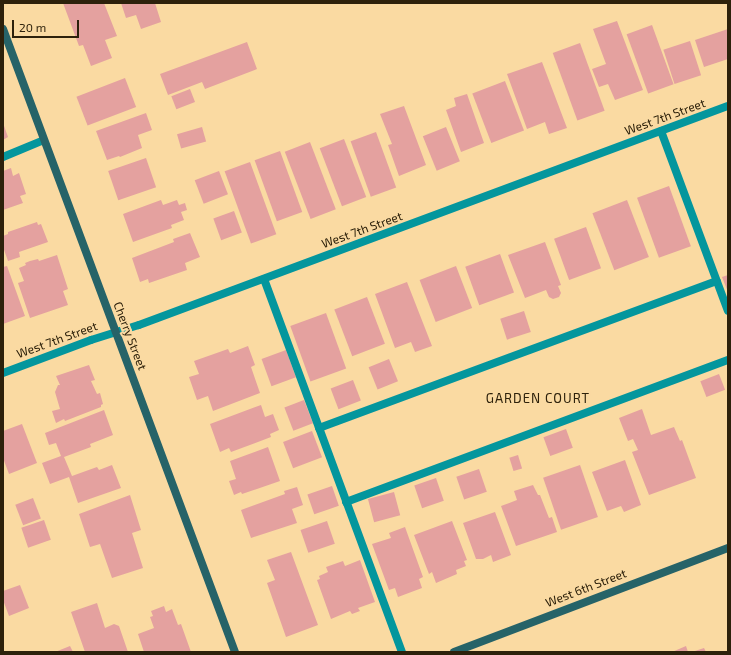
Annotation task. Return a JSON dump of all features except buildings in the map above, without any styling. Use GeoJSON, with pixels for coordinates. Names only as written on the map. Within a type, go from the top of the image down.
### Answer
{"type":"FeatureCollection","features":[{"type":"Feature","properties":{"kind":"street","name":"Cherry Street"},"geometry":{"type":"LineString","coordinates":[[3,29],[235,652]]}},
{"type":"Feature","properties":{"kind":"street","name":"West 7th Street"},"geometry":{"type":"LineString","coordinates":[[3,373],[264,279],[728,106]]}},
{"type":"Feature","properties":{"kind":"street"},"geometry":{"type":"LineString","coordinates":[[661,131],[728,311]]}},
{"type":"Feature","properties":{"kind":"street"},"geometry":{"type":"LineString","coordinates":[[3,157],[44,140]]}},
{"type":"Feature","properties":{"kind":"street"},"geometry":{"type":"LineString","coordinates":[[264,279],[402,652]]}},
{"type":"Feature","properties":{"kind":"street"},"geometry":{"type":"LineString","coordinates":[[319,428],[717,281]]}},
{"type":"Feature","properties":{"kind":"street"},"geometry":{"type":"LineString","coordinates":[[346,502],[728,360]]}},
{"type":"Feature","properties":{"kind":"street","name":"West 6th Street"},"geometry":{"type":"LineString","coordinates":[[454,652],[728,548]]}},
{"type":"Feature","properties":{"kind":"district","name":"GARDEN COURT"},"geometry":{"type":"Point","coordinates":[538,398]}}]}
